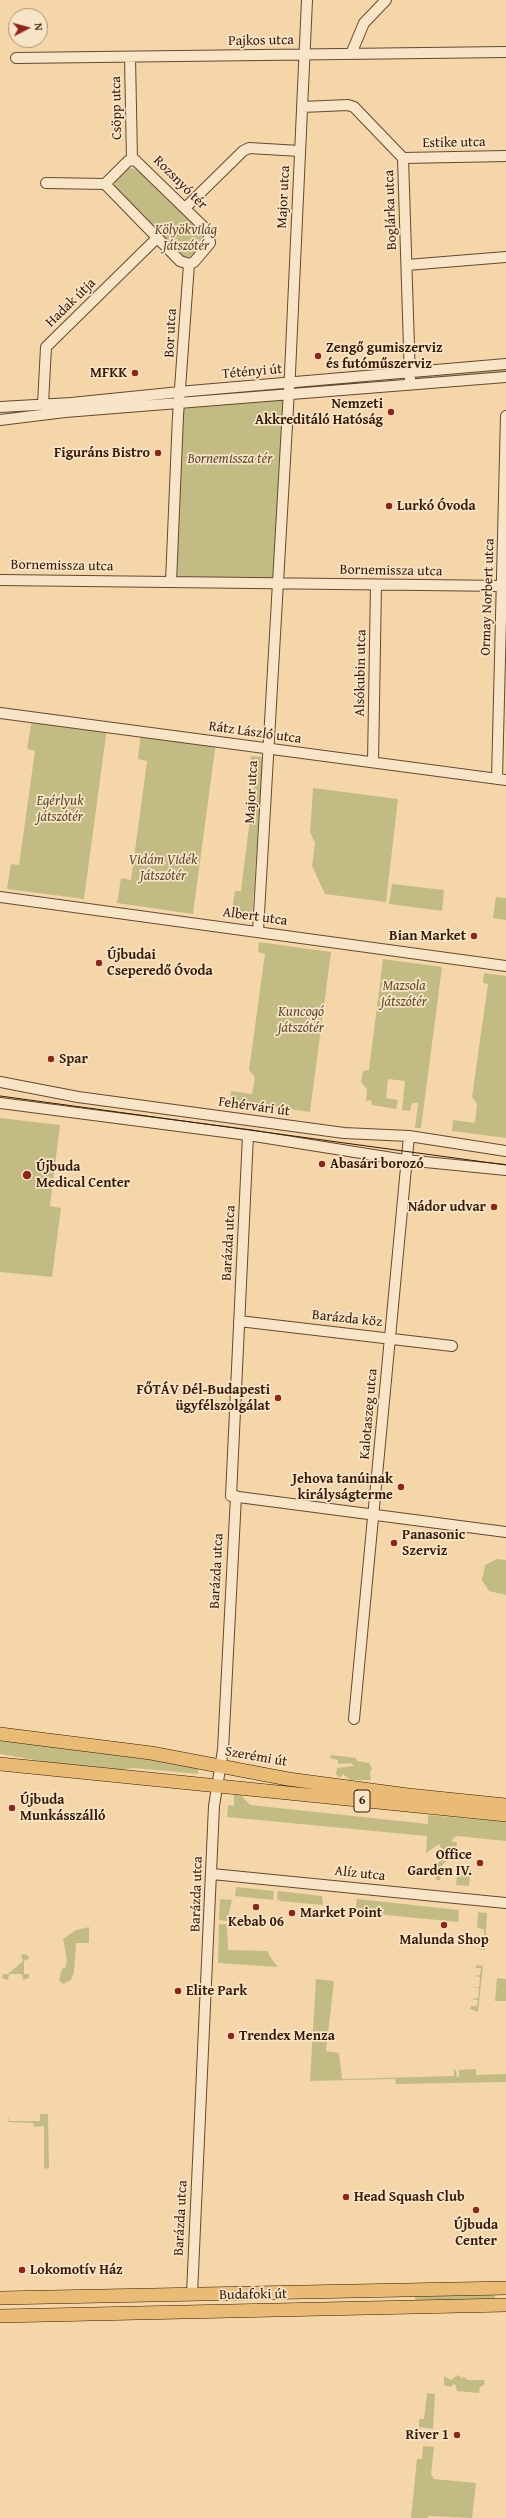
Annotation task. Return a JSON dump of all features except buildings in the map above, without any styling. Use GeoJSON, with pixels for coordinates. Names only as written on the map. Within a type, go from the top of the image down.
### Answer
{"type":"FeatureCollection","features":[{"type":"Feature","properties":{"kind":"main road","name":"Szerémi út"},"geometry":{"type":"LineString","coordinates":[[0,1734],[151,1753],[288,1779],[408,1795],[506,1805]]}},
{"type":"Feature","properties":{"kind":"main road","name":"6"},"geometry":{"type":"LineString","coordinates":[[0,1764],[506,1816]]}},
{"type":"Feature","properties":{"kind":"main road"},"geometry":{"type":"LineString","coordinates":[[491,2288],[506,2298]]}},
{"type":"Feature","properties":{"kind":"main road","name":"Budafoki út"},"geometry":{"type":"LineString","coordinates":[[0,2298],[506,2288]]}},
{"type":"Feature","properties":{"kind":"main road"},"geometry":{"type":"LineString","coordinates":[[401,2290],[406,2302],[412,2307]]}},
{"type":"Feature","properties":{"kind":"main road"},"geometry":{"type":"LineString","coordinates":[[367,2291],[384,2301],[388,2308],[401,2290]]}},
{"type":"Feature","properties":{"kind":"main road"},"geometry":{"type":"LineString","coordinates":[[192,2294],[193,2312]]}},
{"type":"Feature","properties":{"kind":"main road","name":"Budafoki út"},"geometry":{"type":"LineString","coordinates":[[0,2316],[506,2305]]}},
{"type":"Feature","properties":{"kind":"street","name":"Major utca"},"geometry":{"type":"LineString","coordinates":[[287,395],[307,0]]}},
{"type":"Feature","properties":{"kind":"street"},"geometry":{"type":"LineString","coordinates":[[351,54],[364,23],[386,0]]}},
{"type":"Feature","properties":{"kind":"street","name":"Pajkos utca"},"geometry":{"type":"LineString","coordinates":[[16,58],[506,52]]}},
{"type":"Feature","properties":{"kind":"street","name":"Csöpp utca"},"geometry":{"type":"LineString","coordinates":[[130,57],[132,160]]}},
{"type":"Feature","properties":{"kind":"street","name":"Boglárka utca"},"geometry":{"type":"LineString","coordinates":[[302,107],[348,105],[354,107],[403,158],[410,385]]}},
{"type":"Feature","properties":{"kind":"street"},"geometry":{"type":"LineString","coordinates":[[186,207],[243,151],[249,148],[300,151]]}},
{"type":"Feature","properties":{"kind":"street","name":"Estike utca"},"geometry":{"type":"LineString","coordinates":[[403,158],[506,156]]}},
{"type":"Feature","properties":{"kind":"street","name":"Rozsnyó tér"},"geometry":{"type":"LineString","coordinates":[[105,184],[132,160],[139,161],[208,231],[210,237],[208,248],[189,264]]}},
{"type":"Feature","properties":{"kind":"street"},"geometry":{"type":"LineString","coordinates":[[46,183],[105,184],[180,261],[189,264]]}},
{"type":"Feature","properties":{"kind":"street","name":"Hadak útja"},"geometry":{"type":"LineString","coordinates":[[44,404],[46,347],[157,238]]}},
{"type":"Feature","properties":{"kind":"street"},"geometry":{"type":"LineString","coordinates":[[407,265],[506,257]]}},
{"type":"Feature","properties":{"kind":"street","name":"Bor utca"},"geometry":{"type":"LineString","coordinates":[[179,404],[189,264]]}},
{"type":"Feature","properties":{"kind":"street","name":"Tétényi út"},"geometry":{"type":"LineString","coordinates":[[0,407],[506,364]]}},
{"type":"Feature","properties":{"kind":"street","name":"Tétényi út"},"geometry":{"type":"LineString","coordinates":[[0,420],[65,412],[506,377]]}},
{"type":"Feature","properties":{"kind":"street"},"geometry":{"type":"LineString","coordinates":[[179,404],[171,582],[276,584],[287,395]]}},
{"type":"Feature","properties":{"kind":"street","name":"Ormay Norbert utca"},"geometry":{"type":"LineString","coordinates":[[502,779],[506,416]]}},
{"type":"Feature","properties":{"kind":"street","name":"Bornemissza utca"},"geometry":{"type":"LineString","coordinates":[[0,580],[171,582]]}},
{"type":"Feature","properties":{"kind":"street","name":"Major utca"},"geometry":{"type":"LineString","coordinates":[[258,931],[269,749],[276,584]]}},
{"type":"Feature","properties":{"kind":"street","name":"Bornemissza utca"},"geometry":{"type":"LineString","coordinates":[[276,584],[504,586]]}},
{"type":"Feature","properties":{"kind":"street","name":"Alsókubin utca"},"geometry":{"type":"LineString","coordinates":[[373,762],[376,584]]}},
{"type":"Feature","properties":{"kind":"street","name":"Rátz László utca"},"geometry":{"type":"LineString","coordinates":[[0,713],[502,779]]}},
{"type":"Feature","properties":{"kind":"street","name":"Albert utca"},"geometry":{"type":"LineString","coordinates":[[0,897],[506,966]]}},
{"type":"Feature","properties":{"kind":"street","name":"Fehérvári út"},"geometry":{"type":"LineString","coordinates":[[0,1082],[78,1097],[336,1132],[409,1136],[506,1151]]}},
{"type":"Feature","properties":{"kind":"street","name":"Fehérvári út"},"geometry":{"type":"LineString","coordinates":[[0,1103],[248,1135],[405,1160],[506,1170]]}},
{"type":"Feature","properties":{"kind":"street","name":"Barázda utca"},"geometry":{"type":"LineString","coordinates":[[192,2294],[217,1786],[223,1750],[248,1135]]}},
{"type":"Feature","properties":{"kind":"street","name":"Kalotaszeg utca"},"geometry":{"type":"LineString","coordinates":[[354,1719],[374,1514],[405,1160],[409,1136]]}},
{"type":"Feature","properties":{"kind":"street","name":"Barázda köz"},"geometry":{"type":"LineString","coordinates":[[240,1321],[452,1346]]}},
{"type":"Feature","properties":{"kind":"street"},"geometry":{"type":"LineString","coordinates":[[233,1496],[506,1532]]}},
{"type":"Feature","properties":{"kind":"street","name":"Alíz utca"},"geometry":{"type":"LineString","coordinates":[[212,1874],[506,1903]]}},
{"type":"Feature","properties":{"kind":"green space","name":"Kölyökvilág Játszótér"},"geometry":{"type":"Polygon","coordinates":[[[127,168],[138,169],[200,230],[205,240],[204,246],[192,258],[181,256],[115,190],[115,181],[127,168]]]}},
{"type":"Feature","properties":{"kind":"green space"},"geometry":{"type":"Polygon","coordinates":[[[506,368],[506,372],[414,379],[415,377],[506,368]]]}},
{"type":"Feature","properties":{"kind":"green space"},"geometry":{"type":"Polygon","coordinates":[[[394,379],[392,382],[292,390],[292,386],[394,379]]]}},
{"type":"Feature","properties":{"kind":"green space","name":"Bornemissza tér"},"geometry":{"type":"Polygon","coordinates":[[[287,395],[276,584],[171,582],[179,404],[287,395]]]}},
{"type":"Feature","properties":{"kind":"green space","name":"Egérlyuk játszótér"},"geometry":{"type":"Polygon","coordinates":[[[32,718],[107,728],[84,899],[7,889],[11,864],[19,865],[35,751],[27,749],[32,718]]]}},
{"type":"Feature","properties":{"kind":"green space","name":"Vidám Vidék Játszótér"},"geometry":{"type":"Polygon","coordinates":[[[141,732],[216,742],[193,914],[117,903],[121,878],[131,880],[147,761],[138,759],[141,732]]]}},
{"type":"Feature","properties":{"kind":"green space"},"geometry":{"type":"Polygon","coordinates":[[[251,756],[263,757],[252,918],[231,915],[235,891],[241,891],[255,778],[249,777],[251,756]]]}},
{"type":"Feature","properties":{"kind":"green space"},"geometry":{"type":"Polygon","coordinates":[[[313,788],[398,799],[386,902],[325,894],[312,866],[315,843],[310,832],[313,788]]]}},
{"type":"Feature","properties":{"kind":"green space"},"geometry":{"type":"Polygon","coordinates":[[[392,884],[444,890],[442,911],[389,904],[392,884]]]}},
{"type":"Feature","properties":{"kind":"green space"},"geometry":{"type":"Polygon","coordinates":[[[496,897],[506,898],[506,920],[493,918],[496,897]]]}},
{"type":"Feature","properties":{"kind":"green space","name":"Kuncogó játszótér"},"geometry":{"type":"Polygon","coordinates":[[[259,942],[331,952],[310,1112],[230,1101],[231,1091],[252,1094],[255,1077],[249,1070],[265,954],[258,952],[259,942]]]}},
{"type":"Feature","properties":{"kind":"green space","name":"Mazsola játszótér"},"geometry":{"type":"Polygon","coordinates":[[[383,959],[442,967],[421,1128],[415,1128],[418,1103],[412,1103],[410,1111],[402,1110],[405,1081],[388,1079],[386,1098],[398,1100],[396,1109],[372,1105],[371,1100],[366,1101],[367,1089],[361,1082],[363,1071],[369,1070],[383,959]]]}},
{"type":"Feature","properties":{"kind":"green space"},"geometry":{"type":"Polygon","coordinates":[[[484,973],[506,976],[506,1138],[452,1131],[453,1120],[475,1123],[477,1104],[472,1097],[488,984],[483,983],[484,973]]]}},
{"type":"Feature","properties":{"kind":"green space"},"geometry":{"type":"Polygon","coordinates":[[[0,1118],[60,1125],[50,1206],[61,1208],[52,1277],[0,1272],[0,1118]]]}},
{"type":"Feature","properties":{"kind":"green space"},"geometry":{"type":"Polygon","coordinates":[[[497,1559],[506,1560],[506,1595],[489,1591],[482,1580],[485,1565],[497,1559]]]}},
{"type":"Feature","properties":{"kind":"green space"},"geometry":{"type":"Polygon","coordinates":[[[0,1741],[139,1757],[198,1767],[198,1774],[134,1768],[114,1770],[77,1767],[0,1754],[0,1741]]]}},
{"type":"Feature","properties":{"kind":"green space"},"geometry":{"type":"Polygon","coordinates":[[[331,1755],[356,1758],[357,1761],[369,1763],[372,1769],[370,1772],[371,1780],[350,1780],[343,1774],[340,1778],[336,1774],[337,1768],[354,1766],[351,1763],[338,1764],[338,1760],[330,1758],[331,1755]]]}},
{"type":"Feature","properties":{"kind":"green space"},"geometry":{"type":"Polygon","coordinates":[[[234,1794],[240,1794],[250,1805],[428,1824],[428,1815],[506,1822],[506,1841],[457,1836],[453,1838],[452,1842],[457,1842],[455,1859],[445,1862],[441,1867],[440,1880],[436,1880],[438,1863],[444,1855],[439,1844],[426,1853],[427,1836],[227,1817],[228,1805],[234,1806],[234,1794]]]}},
{"type":"Feature","properties":{"kind":"green space"},"geometry":{"type":"Polygon","coordinates":[[[458,1868],[471,1870],[469,1886],[456,1885],[458,1868]]]}},
{"type":"Feature","properties":{"kind":"green space"},"geometry":{"type":"Polygon","coordinates":[[[236,1887],[274,1891],[273,1900],[235,1896],[236,1887]]]}},
{"type":"Feature","properties":{"kind":"green space"},"geometry":{"type":"Polygon","coordinates":[[[278,1891],[322,1896],[323,1905],[280,1901],[277,1898],[278,1891]]]}},
{"type":"Feature","properties":{"kind":"green space"},"geometry":{"type":"Polygon","coordinates":[[[220,1899],[232,1900],[227,1921],[219,1920],[220,1899]]]}},
{"type":"Feature","properties":{"kind":"green space"},"geometry":{"type":"Polygon","coordinates":[[[357,1899],[459,1910],[458,1922],[355,1912],[357,1899]]]}},
{"type":"Feature","properties":{"kind":"green space"},"geometry":{"type":"Polygon","coordinates":[[[478,1912],[487,1913],[485,1950],[477,1949],[483,1948],[484,1938],[478,1936],[484,1936],[484,1930],[477,1927],[478,1912]]]}},
{"type":"Feature","properties":{"kind":"green space"},"geometry":{"type":"Polygon","coordinates":[[[219,1924],[227,1924],[228,1950],[268,1951],[270,1957],[278,1967],[218,1963],[219,1924]]]}},
{"type":"Feature","properties":{"kind":"green space"},"geometry":{"type":"Polygon","coordinates":[[[89,1927],[89,1943],[76,1943],[74,1972],[71,1980],[63,1984],[59,1980],[62,1969],[66,1967],[67,1960],[63,1939],[76,1930],[89,1927]]]}},
{"type":"Feature","properties":{"kind":"green space"},"geometry":{"type":"Polygon","coordinates":[[[26,1954],[30,1958],[24,1961],[24,1974],[29,1974],[29,1978],[23,1980],[22,1974],[9,1974],[8,1980],[2,1978],[3,1974],[8,1974],[23,1961],[21,1955],[26,1954]]]}},
{"type":"Feature","properties":{"kind":"green space"},"geometry":{"type":"Polygon","coordinates":[[[477,1965],[483,1966],[478,2012],[470,2009],[471,2006],[477,2006],[478,2000],[471,1999],[478,1998],[479,1988],[473,1987],[479,1987],[480,1977],[474,1976],[480,1975],[481,1968],[475,1968],[477,1965]]]}},
{"type":"Feature","properties":{"kind":"green space"},"geometry":{"type":"Polygon","coordinates":[[[497,1978],[506,1979],[506,2001],[495,2001],[497,1978]]]}},
{"type":"Feature","properties":{"kind":"green space"},"geometry":{"type":"Polygon","coordinates":[[[316,1979],[334,1981],[326,2051],[339,2053],[342,2079],[454,2076],[454,2070],[456,2070],[457,2077],[459,2077],[459,2070],[476,2069],[476,2075],[506,2074],[506,2082],[396,2084],[395,2079],[310,2081],[316,1979]]]}},
{"type":"Feature","properties":{"kind":"green space"},"geometry":{"type":"Polygon","coordinates":[[[40,2114],[48,2114],[49,2168],[44,2169],[44,2126],[34,2127],[33,2123],[8,2122],[9,2115],[9,2121],[40,2121],[40,2114]]]}},
{"type":"Feature","properties":{"kind":"green space"},"geometry":{"type":"Polygon","coordinates":[[[415,2295],[495,2295],[495,2299],[415,2301],[415,2295]]]}},
{"type":"Feature","properties":{"kind":"green space"},"geometry":{"type":"Polygon","coordinates":[[[458,2375],[463,2379],[463,2376],[468,2380],[484,2380],[485,2384],[480,2387],[479,2393],[457,2391],[455,2384],[450,2387],[444,2385],[444,2376],[451,2380],[458,2375]]]}},
{"type":"Feature","properties":{"kind":"green space"},"geometry":{"type":"Polygon","coordinates":[[[427,2393],[435,2394],[433,2429],[419,2427],[419,2419],[424,2419],[427,2393]]]}},
{"type":"Feature","properties":{"kind":"green space"},"geometry":{"type":"Polygon","coordinates":[[[423,2446],[434,2447],[431,2474],[434,2479],[476,2483],[472,2518],[428,2516],[428,2518],[411,2518],[417,2459],[422,2459],[423,2446]]]}},
{"type":"Feature","properties":{"kind":"tram line"},"geometry":{"type":"LineString","coordinates":[[0,1096],[506,1165]]}},
{"type":"Feature","properties":{"kind":"place","name":"Zengő gumiszerviz és futóműszerviz"},"geometry":{"type":"Point","coordinates":[318,356]}},
{"type":"Feature","properties":{"kind":"place","name":"MFKK"},"geometry":{"type":"Point","coordinates":[135,373]}},
{"type":"Feature","properties":{"kind":"place","name":"Nemzeti Akkreditáló Hatóság"},"geometry":{"type":"Point","coordinates":[391,412]}},
{"type":"Feature","properties":{"kind":"place","name":"Figuráns Bistro"},"geometry":{"type":"Point","coordinates":[158,453]}},
{"type":"Feature","properties":{"kind":"place","name":"Lurkó Óvoda"},"geometry":{"type":"Point","coordinates":[389,506]}},
{"type":"Feature","properties":{"kind":"place","name":"Bian Market"},"geometry":{"type":"Point","coordinates":[474,936]}},
{"type":"Feature","properties":{"kind":"place","name":"Újbudai Cseperedő Óvoda"},"geometry":{"type":"Point","coordinates":[99,963]}},
{"type":"Feature","properties":{"kind":"place","name":"Spar"},"geometry":{"type":"Point","coordinates":[51,1059]}},
{"type":"Feature","properties":{"kind":"place","name":"Abasári borozó"},"geometry":{"type":"Point","coordinates":[322,1164]}},
{"type":"Feature","properties":{"kind":"place","name":"Újbuda Medical Center"},"geometry":{"type":"Point","coordinates":[27,1175]}},
{"type":"Feature","properties":{"kind":"place","name":"Nádor udvar"},"geometry":{"type":"Point","coordinates":[494,1207]}},
{"type":"Feature","properties":{"kind":"place","name":"FŐTÁV Dél-Budapesti ügyfélszolgálat"},"geometry":{"type":"Point","coordinates":[278,1398]}},
{"type":"Feature","properties":{"kind":"place","name":"Jehova tanúinak királyságterme"},"geometry":{"type":"Point","coordinates":[401,1487]}},
{"type":"Feature","properties":{"kind":"place","name":"Panasonic Szerviz"},"geometry":{"type":"Point","coordinates":[394,1543]}},
{"type":"Feature","properties":{"kind":"place","name":"Újbuda Munkásszálló"},"geometry":{"type":"Point","coordinates":[12,1808]}},
{"type":"Feature","properties":{"kind":"place","name":"Office Garden IV."},"geometry":{"type":"Point","coordinates":[480,1863]}},
{"type":"Feature","properties":{"kind":"place","name":"Kebab 06"},"geometry":{"type":"Point","coordinates":[256,1907]}},
{"type":"Feature","properties":{"kind":"place","name":"Market Point"},"geometry":{"type":"Point","coordinates":[292,1913]}},
{"type":"Feature","properties":{"kind":"place","name":"Malunda Shop"},"geometry":{"type":"Point","coordinates":[444,1925]}},
{"type":"Feature","properties":{"kind":"place","name":"Elite Park"},"geometry":{"type":"Point","coordinates":[178,1991]}},
{"type":"Feature","properties":{"kind":"place","name":"Trendex Menza"},"geometry":{"type":"Point","coordinates":[231,2036]}},
{"type":"Feature","properties":{"kind":"place","name":"Head Squash Club"},"geometry":{"type":"Point","coordinates":[346,2197]}},
{"type":"Feature","properties":{"kind":"place","name":"Újbuda Center"},"geometry":{"type":"Point","coordinates":[476,2210]}},
{"type":"Feature","properties":{"kind":"place","name":"Lokomotív Ház"},"geometry":{"type":"Point","coordinates":[22,2270]}},
{"type":"Feature","properties":{"kind":"place","name":"River 1"},"geometry":{"type":"Point","coordinates":[457,2435]}}]}
